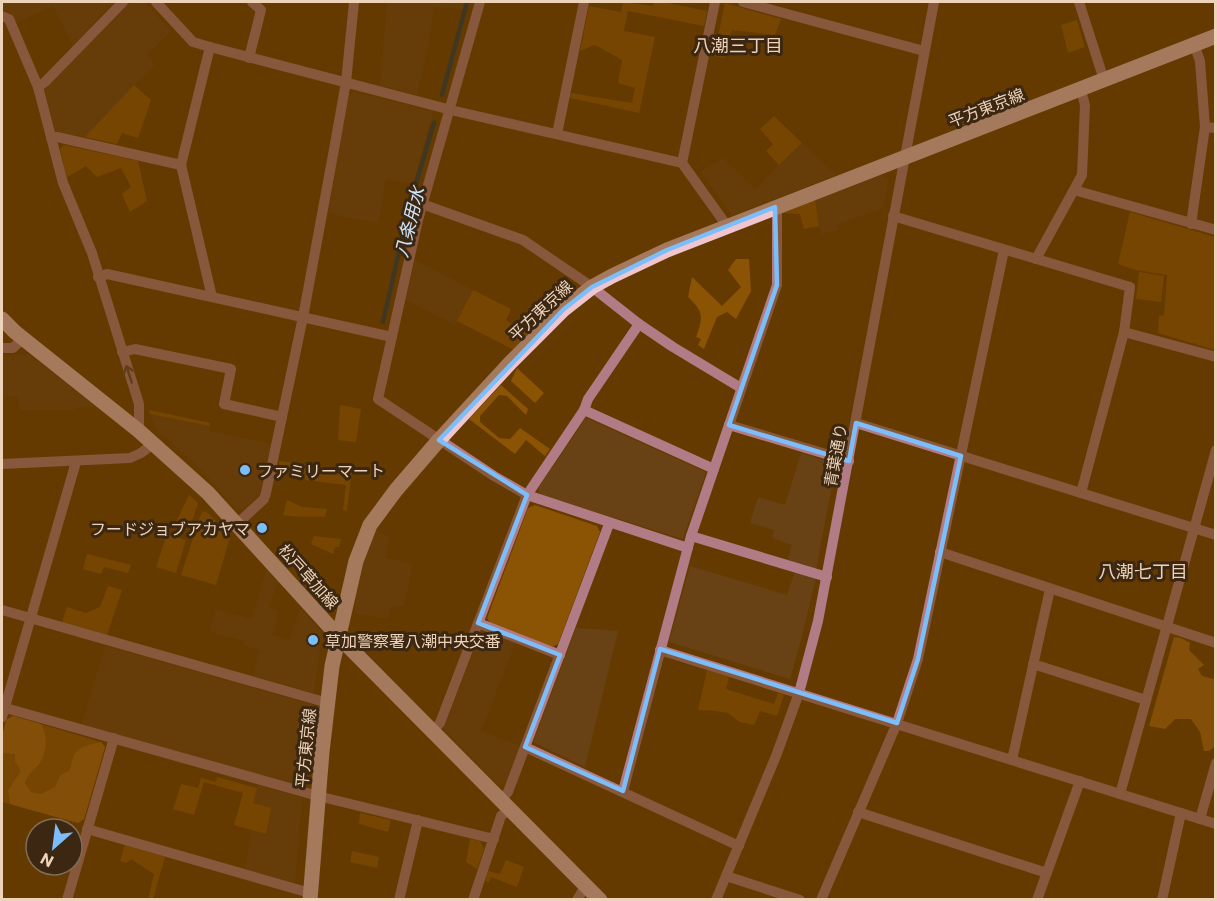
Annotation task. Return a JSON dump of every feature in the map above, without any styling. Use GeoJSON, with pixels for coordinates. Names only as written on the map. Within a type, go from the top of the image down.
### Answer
{"type":"FeatureCollection","features":[{"type":"Feature","properties":{"kind":"main road","name":"平方東京線"},"geometry":{"type":"LineString","coordinates":[[310,896],[332,666],[356,561],[369,525],[439,440],[564,309],[592,287],[667,250],[1215,36]]}},
{"type":"Feature","properties":{"kind":"main road","name":"松戸草加線"},"geometry":{"type":"LineString","coordinates":[[2,319],[154,443],[208,493],[339,637],[600,900]]}},
{"type":"Feature","properties":{"kind":"street"},"geometry":{"type":"LineString","coordinates":[[38,87],[123,2]]}},
{"type":"Feature","properties":{"kind":"street"},"geometry":{"type":"LineString","coordinates":[[156,2],[193,42],[449,109],[682,163],[727,226]]}},
{"type":"Feature","properties":{"kind":"street"},"geometry":{"type":"LineString","coordinates":[[249,58],[261,10],[252,2]]}},
{"type":"Feature","properties":{"kind":"street"},"geometry":{"type":"LineString","coordinates":[[237,524],[264,499],[303,317],[346,82],[354,2]]}},
{"type":"Feature","properties":{"kind":"street"},"geometry":{"type":"LineString","coordinates":[[480,2],[422,204],[378,399],[527,495],[609,524],[688,548]]}},
{"type":"Feature","properties":{"kind":"street"},"geometry":{"type":"LineString","coordinates":[[557,134],[584,2]]}},
{"type":"Feature","properties":{"kind":"street"},"geometry":{"type":"LineString","coordinates":[[682,163],[715,2]]}},
{"type":"Feature","properties":{"kind":"street"},"geometry":{"type":"LineString","coordinates":[[743,2],[924,51]]}},
{"type":"Feature","properties":{"kind":"street","name":"青葉通り"},"geometry":{"type":"LineString","coordinates":[[716,900],[776,756],[799,693],[818,621],[934,2]]}},
{"type":"Feature","properties":{"kind":"street"},"geometry":{"type":"LineString","coordinates":[[1078,2],[1104,80]]}},
{"type":"Feature","properties":{"kind":"street"},"geometry":{"type":"LineString","coordinates":[[2,15],[9,19],[38,87],[63,183],[92,253],[139,404],[139,431]]}},
{"type":"Feature","properties":{"kind":"street"},"geometry":{"type":"LineString","coordinates":[[1191,224],[1210,128],[1200,61],[1194,44]]}},
{"type":"Feature","properties":{"kind":"street"},"geometry":{"type":"LineString","coordinates":[[210,47],[181,165],[212,297]]}},
{"type":"Feature","properties":{"kind":"street"},"geometry":{"type":"LineString","coordinates":[[1036,259],[1082,175],[1085,105],[1081,90]]}},
{"type":"Feature","properties":{"kind":"street"},"geometry":{"type":"LineString","coordinates":[[51,138],[57,137],[181,165]]}},
{"type":"Feature","properties":{"kind":"street"},"geometry":{"type":"LineString","coordinates":[[1074,190],[1215,230]]}},
{"type":"Feature","properties":{"kind":"street"},"geometry":{"type":"LineString","coordinates":[[422,204],[513,235],[592,287],[673,347],[741,388]]}},
{"type":"Feature","properties":{"kind":"street"},"geometry":{"type":"LineString","coordinates":[[623,791],[688,548],[777,285],[775,207]]}},
{"type":"Feature","properties":{"kind":"street"},"geometry":{"type":"LineString","coordinates":[[893,216],[1130,287],[1124,332],[1081,493]]}},
{"type":"Feature","properties":{"kind":"street"},"geometry":{"type":"LineString","coordinates":[[822,900],[897,723],[918,659],[1004,250]]}},
{"type":"Feature","properties":{"kind":"street"},"geometry":{"type":"LineString","coordinates":[[98,277],[107,274],[392,337]]}},
{"type":"Feature","properties":{"kind":"street"},"geometry":{"type":"LineString","coordinates":[[432,732],[440,723],[527,495],[639,324]]}},
{"type":"Feature","properties":{"kind":"street"},"geometry":{"type":"LineString","coordinates":[[1124,332],[1215,357]]}},
{"type":"Feature","properties":{"kind":"street"},"geometry":{"type":"LineString","coordinates":[[2,348],[13,348],[23,338]]}},
{"type":"Feature","properties":{"kind":"street"},"geometry":{"type":"LineString","coordinates":[[122,352],[135,349],[231,369],[224,404],[282,417]]}},
{"type":"Feature","properties":{"kind":"street"},"geometry":{"type":"LineString","coordinates":[[584,410],[714,469]]}},
{"type":"Feature","properties":{"kind":"street"},"geometry":{"type":"LineString","coordinates":[[856,423],[1215,535]]}},
{"type":"Feature","properties":{"kind":"street"},"geometry":{"type":"LineString","coordinates":[[729,425],[849,461]]}},
{"type":"Feature","properties":{"kind":"street"},"geometry":{"type":"LineString","coordinates":[[2,464],[130,458],[154,443]]}},
{"type":"Feature","properties":{"kind":"street"},"geometry":{"type":"LineString","coordinates":[[1120,794],[1215,450]]}},
{"type":"Feature","properties":{"kind":"street"},"geometry":{"type":"LineString","coordinates":[[76,462],[2,710],[114,738],[318,796],[494,839]]}},
{"type":"Feature","properties":{"kind":"street"},"geometry":{"type":"LineString","coordinates":[[473,900],[508,792],[609,524]]}},
{"type":"Feature","properties":{"kind":"street"},"geometry":{"type":"LineString","coordinates":[[692,536],[826,577]]}},
{"type":"Feature","properties":{"kind":"street"},"geometry":{"type":"LineString","coordinates":[[940,552],[1215,643]]}},
{"type":"Feature","properties":{"kind":"street"},"geometry":{"type":"LineString","coordinates":[[1012,760],[1050,589]]}},
{"type":"Feature","properties":{"kind":"street"},"geometry":{"type":"LineString","coordinates":[[2,610],[328,703]]}},
{"type":"Feature","properties":{"kind":"street"},"geometry":{"type":"LineString","coordinates":[[478,623],[560,655]]}},
{"type":"Feature","properties":{"kind":"street"},"geometry":{"type":"LineString","coordinates":[[660,650],[1215,824]]}},
{"type":"Feature","properties":{"kind":"street"},"geometry":{"type":"LineString","coordinates":[[1033,664],[1146,700]]}},
{"type":"Feature","properties":{"kind":"street"},"geometry":{"type":"LineString","coordinates":[[67,900],[114,738]]}},
{"type":"Feature","properties":{"kind":"street"},"geometry":{"type":"LineString","coordinates":[[525,747],[739,846]]}},
{"type":"Feature","properties":{"kind":"street"},"geometry":{"type":"LineString","coordinates":[[1200,819],[1215,763]]}},
{"type":"Feature","properties":{"kind":"street"},"geometry":{"type":"LineString","coordinates":[[1037,900],[1080,781]]}},
{"type":"Feature","properties":{"kind":"street"},"geometry":{"type":"LineString","coordinates":[[858,812],[1047,873]]}},
{"type":"Feature","properties":{"kind":"street"},"geometry":{"type":"LineString","coordinates":[[1162,900],[1181,813]]}},
{"type":"Feature","properties":{"kind":"street"},"geometry":{"type":"LineString","coordinates":[[399,900],[418,820]]}},
{"type":"Feature","properties":{"kind":"street"},"geometry":{"type":"LineString","coordinates":[[87,829],[310,896]]}},
{"type":"Feature","properties":{"kind":"street"},"geometry":{"type":"LineString","coordinates":[[726,876],[800,900]]}},
{"type":"Feature","properties":{"kind":"street"},"geometry":{"type":"LineString","coordinates":[[577,900],[586,885]]}},
{"type":"Feature","properties":{"kind":"highlighted area"},"geometry":{"type":"Polygon","coordinates":[[[775,207],[777,285],[729,425],[849,461],[856,423],[961,456],[918,659],[897,723],[660,649],[623,791],[525,747],[560,655],[478,623],[527,495],[439,440],[564,309],[592,287],[667,250],[775,207]]]}},
{"type":"Feature","properties":{"kind":"shaded area"},"geometry":{"type":"Polygon","coordinates":[[[2,2],[113,2],[73,45],[53,6],[16,23],[11,12],[2,10],[2,2]]]}},
{"type":"Feature","properties":{"kind":"shaded area"},"geometry":{"type":"Polygon","coordinates":[[[130,2],[144,2],[171,31],[146,55],[155,64],[85,137],[55,131],[44,90],[130,2]]]}},
{"type":"Feature","properties":{"kind":"shaded area"},"geometry":{"type":"Polygon","coordinates":[[[387,2],[464,2],[463,9],[433,7],[432,25],[417,95],[380,85],[387,2]]]}},
{"type":"Feature","properties":{"kind":"shaded area"},"geometry":{"type":"Polygon","coordinates":[[[623,2],[653,6],[654,2],[663,2],[707,11],[704,26],[628,11],[624,31],[655,37],[639,113],[570,98],[571,93],[632,103],[635,88],[618,83],[622,60],[595,45],[580,51],[589,6],[621,12],[623,2]]]}},
{"type":"Feature","properties":{"kind":"shaded area"},"geometry":{"type":"Polygon","coordinates":[[[725,3],[781,19],[775,35],[732,30],[724,58],[714,56],[725,3]]]}},
{"type":"Feature","properties":{"kind":"shaded area"},"geometry":{"type":"Polygon","coordinates":[[[1077,20],[1085,47],[1068,53],[1061,25],[1077,20]]]}},
{"type":"Feature","properties":{"kind":"shaded area"},"geometry":{"type":"Polygon","coordinates":[[[134,85],[151,100],[138,138],[122,133],[117,144],[85,137],[134,85]]]}},
{"type":"Feature","properties":{"kind":"shaded area"},"geometry":{"type":"Polygon","coordinates":[[[355,92],[433,112],[413,184],[386,179],[378,223],[328,213],[349,95],[355,92]]]}},
{"type":"Feature","properties":{"kind":"shaded area"},"geometry":{"type":"Polygon","coordinates":[[[774,116],[802,143],[779,165],[766,151],[773,144],[760,129],[774,116]]]}},
{"type":"Feature","properties":{"kind":"shaded area"},"geometry":{"type":"Polygon","coordinates":[[[802,143],[836,175],[732,215],[701,172],[723,158],[755,189],[802,143]]]}},
{"type":"Feature","properties":{"kind":"shaded area"},"geometry":{"type":"Polygon","coordinates":[[[64,145],[138,161],[147,201],[130,212],[122,194],[131,187],[121,168],[97,177],[86,166],[67,177],[60,149],[64,145]]]}},
{"type":"Feature","properties":{"kind":"shaded area"},"geometry":{"type":"Polygon","coordinates":[[[880,175],[888,180],[883,208],[838,224],[839,230],[821,234],[815,200],[880,175]]]}},
{"type":"Feature","properties":{"kind":"shaded area"},"geometry":{"type":"Polygon","coordinates":[[[815,200],[819,226],[804,229],[800,214],[783,213],[815,200]]]}},
{"type":"Feature","properties":{"kind":"shaded area"},"geometry":{"type":"Polygon","coordinates":[[[1130,212],[1215,237],[1215,350],[1158,333],[1159,316],[1164,315],[1167,275],[1136,270],[1118,264],[1130,212]]]}},
{"type":"Feature","properties":{"kind":"shaded area"},"geometry":{"type":"Polygon","coordinates":[[[736,259],[749,259],[751,291],[736,319],[727,312],[717,317],[704,349],[698,345],[701,339],[696,337],[701,315],[697,306],[688,297],[692,277],[722,306],[741,287],[728,270],[736,259]]]}},
{"type":"Feature","properties":{"kind":"shaded area"},"geometry":{"type":"Polygon","coordinates":[[[415,260],[473,290],[455,325],[406,300],[415,260]]]}},
{"type":"Feature","properties":{"kind":"shaded area"},"geometry":{"type":"Polygon","coordinates":[[[1139,272],[1164,276],[1161,302],[1136,299],[1139,272]]]}},
{"type":"Feature","properties":{"kind":"shaded area"},"geometry":{"type":"Polygon","coordinates":[[[473,290],[511,309],[506,320],[528,334],[514,350],[457,321],[473,290]]]}},
{"type":"Feature","properties":{"kind":"shaded area"},"geometry":{"type":"Polygon","coordinates":[[[28,354],[96,407],[76,407],[75,410],[20,410],[18,395],[2,397],[2,355],[28,354]]]}},
{"type":"Feature","properties":{"kind":"shaded area"},"geometry":{"type":"Polygon","coordinates":[[[517,368],[544,393],[535,403],[511,381],[517,368]]]}},
{"type":"Feature","properties":{"kind":"shaded area"},"geometry":{"type":"Polygon","coordinates":[[[501,385],[528,409],[526,415],[507,396],[499,395],[480,416],[480,422],[499,438],[510,439],[520,428],[550,449],[545,456],[526,440],[515,454],[469,419],[501,385]]]}},
{"type":"Feature","properties":{"kind":"shaded area"},"geometry":{"type":"Polygon","coordinates":[[[340,405],[361,409],[356,442],[338,440],[340,405]]]}},
{"type":"Feature","properties":{"kind":"shaded area"},"geometry":{"type":"Polygon","coordinates":[[[149,410],[210,423],[209,431],[271,444],[260,494],[244,509],[237,509],[196,464],[156,430],[149,410]]]}},
{"type":"Feature","properties":{"kind":"shaded area"},"geometry":{"type":"Polygon","coordinates":[[[149,410],[210,423],[210,426],[150,414],[149,410]]]}},
{"type":"Feature","properties":{"kind":"shaded area"},"geometry":{"type":"Polygon","coordinates":[[[586,418],[706,472],[683,539],[541,495],[538,488],[586,418]]]}},
{"type":"Feature","properties":{"kind":"shaded area"},"geometry":{"type":"Polygon","coordinates":[[[801,453],[836,464],[816,570],[787,561],[792,545],[772,538],[774,530],[750,523],[758,497],[785,505],[801,453]]]}},
{"type":"Feature","properties":{"kind":"shaded area"},"geometry":{"type":"Polygon","coordinates":[[[279,461],[352,470],[347,511],[343,510],[346,485],[306,480],[302,471],[279,465],[279,461]]]}},
{"type":"Feature","properties":{"kind":"shaded area"},"geometry":{"type":"Polygon","coordinates":[[[189,495],[198,503],[190,528],[174,526],[189,495]]]}},
{"type":"Feature","properties":{"kind":"shaded area"},"geometry":{"type":"Polygon","coordinates":[[[287,500],[302,507],[327,509],[325,517],[283,515],[287,500]]]}},
{"type":"Feature","properties":{"kind":"shaded area"},"geometry":{"type":"Polygon","coordinates":[[[535,505],[597,526],[600,532],[558,644],[552,647],[490,623],[487,618],[528,508],[535,505]]]}},
{"type":"Feature","properties":{"kind":"shaded area"},"geometry":{"type":"Polygon","coordinates":[[[202,511],[208,513],[230,537],[216,585],[181,575],[202,511]]]}},
{"type":"Feature","properties":{"kind":"shaded area"},"geometry":{"type":"Polygon","coordinates":[[[376,530],[389,538],[385,558],[413,564],[404,606],[391,606],[388,619],[354,613],[364,560],[376,530]]]}},
{"type":"Feature","properties":{"kind":"shaded area"},"geometry":{"type":"Polygon","coordinates":[[[167,534],[186,540],[176,573],[156,567],[167,534]]]}},
{"type":"Feature","properties":{"kind":"shaded area"},"geometry":{"type":"Polygon","coordinates":[[[314,536],[341,539],[339,547],[335,547],[333,554],[311,544],[314,536]]]}},
{"type":"Feature","properties":{"kind":"shaded area"},"geometry":{"type":"Polygon","coordinates":[[[87,554],[131,565],[128,573],[104,567],[101,574],[83,569],[87,554]]]}},
{"type":"Feature","properties":{"kind":"shaded area"},"geometry":{"type":"Polygon","coordinates":[[[690,566],[787,595],[795,572],[816,578],[790,679],[669,642],[690,566]]]}},
{"type":"Feature","properties":{"kind":"shaded area"},"geometry":{"type":"Polygon","coordinates":[[[266,570],[277,583],[269,608],[278,611],[272,635],[290,640],[300,608],[322,632],[314,693],[253,676],[260,650],[243,645],[244,641],[210,632],[216,609],[252,619],[266,570]]]}},
{"type":"Feature","properties":{"kind":"shaded area"},"geometry":{"type":"Polygon","coordinates":[[[108,586],[122,590],[107,635],[62,622],[67,607],[86,613],[100,607],[108,586]]]}},
{"type":"Feature","properties":{"kind":"shaded area"},"geometry":{"type":"Polygon","coordinates":[[[576,628],[618,631],[585,767],[533,742],[576,628]]]}},
{"type":"Feature","properties":{"kind":"shaded area"},"geometry":{"type":"Polygon","coordinates":[[[482,629],[516,641],[481,731],[520,746],[506,782],[499,785],[444,729],[482,629]]]}},
{"type":"Feature","properties":{"kind":"shaded area"},"geometry":{"type":"Polygon","coordinates":[[[1174,637],[1190,643],[1189,650],[1204,665],[1198,669],[1202,676],[1213,679],[1215,677],[1215,740],[1214,747],[1209,751],[1204,751],[1200,732],[1191,719],[1175,719],[1165,729],[1149,726],[1174,637]]]}},
{"type":"Feature","properties":{"kind":"shaded area"},"geometry":{"type":"Polygon","coordinates":[[[105,646],[312,705],[303,787],[82,724],[105,646]]]}},
{"type":"Feature","properties":{"kind":"shaded area"},"geometry":{"type":"Polygon","coordinates":[[[707,670],[729,677],[726,689],[774,704],[778,693],[784,695],[777,716],[760,711],[754,725],[740,722],[728,713],[698,710],[707,670]]]}},
{"type":"Feature","properties":{"kind":"shaded area"},"geometry":{"type":"Polygon","coordinates":[[[13,716],[101,742],[105,747],[84,819],[84,817],[56,817],[2,802],[2,737],[6,720],[13,716]]]}},
{"type":"Feature","properties":{"kind":"shaded area"},"geometry":{"type":"Polygon","coordinates":[[[13,716],[41,724],[45,733],[46,744],[42,758],[25,783],[31,792],[41,794],[55,787],[60,776],[70,770],[79,749],[101,742],[105,747],[84,819],[84,817],[57,817],[10,804],[8,790],[21,771],[15,761],[15,754],[2,753],[2,737],[6,720],[13,716]]]}},
{"type":"Feature","properties":{"kind":"shaded area"},"geometry":{"type":"Polygon","coordinates":[[[217,777],[257,788],[253,803],[271,808],[266,834],[234,825],[243,793],[204,782],[194,815],[173,809],[181,784],[198,788],[201,778],[216,782],[217,777]]]}},
{"type":"Feature","properties":{"kind":"shaded area"},"geometry":{"type":"Polygon","coordinates":[[[258,785],[302,798],[295,883],[245,869],[251,831],[266,834],[271,808],[253,803],[258,785]]]}},
{"type":"Feature","properties":{"kind":"shaded area"},"geometry":{"type":"Polygon","coordinates":[[[360,813],[391,820],[388,832],[359,824],[360,813]]]}},
{"type":"Feature","properties":{"kind":"shaded area"},"geometry":{"type":"Polygon","coordinates":[[[470,839],[480,841],[484,849],[477,869],[466,862],[470,839]]]}},
{"type":"Feature","properties":{"kind":"shaded area"},"geometry":{"type":"Polygon","coordinates":[[[125,845],[165,857],[153,899],[148,899],[154,874],[131,859],[126,863],[120,861],[125,845]]]}},
{"type":"Feature","properties":{"kind":"shaded area"},"geometry":{"type":"Polygon","coordinates":[[[352,851],[379,857],[377,868],[350,862],[352,851]]]}},
{"type":"Feature","properties":{"kind":"shaded area"},"geometry":{"type":"Polygon","coordinates":[[[506,860],[524,867],[517,887],[491,877],[489,882],[485,881],[488,871],[500,874],[506,860]]]}},
{"type":"Feature","properties":{"kind":"waterway","name":"八条用水"},"geometry":{"type":"LineString","coordinates":[[442,95],[467,2]]}},
{"type":"Feature","properties":{"kind":"waterway","name":"八条用水"},"geometry":{"type":"LineString","coordinates":[[383,322],[409,208],[434,122]]}},
{"type":"Feature","properties":{"kind":"place","name":"ファミリーマート"},"geometry":{"type":"Point","coordinates":[245,470]}},
{"type":"Feature","properties":{"kind":"place","name":"フードジョブアカヤマ"},"geometry":{"type":"Point","coordinates":[262,528]}},
{"type":"Feature","properties":{"kind":"place","name":"草加警察署八潮中央交番"},"geometry":{"type":"Point","coordinates":[313,640]}},
{"type":"Feature","properties":{"kind":"district","name":"八潮三丁目"},"geometry":{"type":"Point","coordinates":[738,45]}},
{"type":"Feature","properties":{"kind":"district","name":"八潮七丁目"},"geometry":{"type":"Point","coordinates":[1143,571]}}]}
